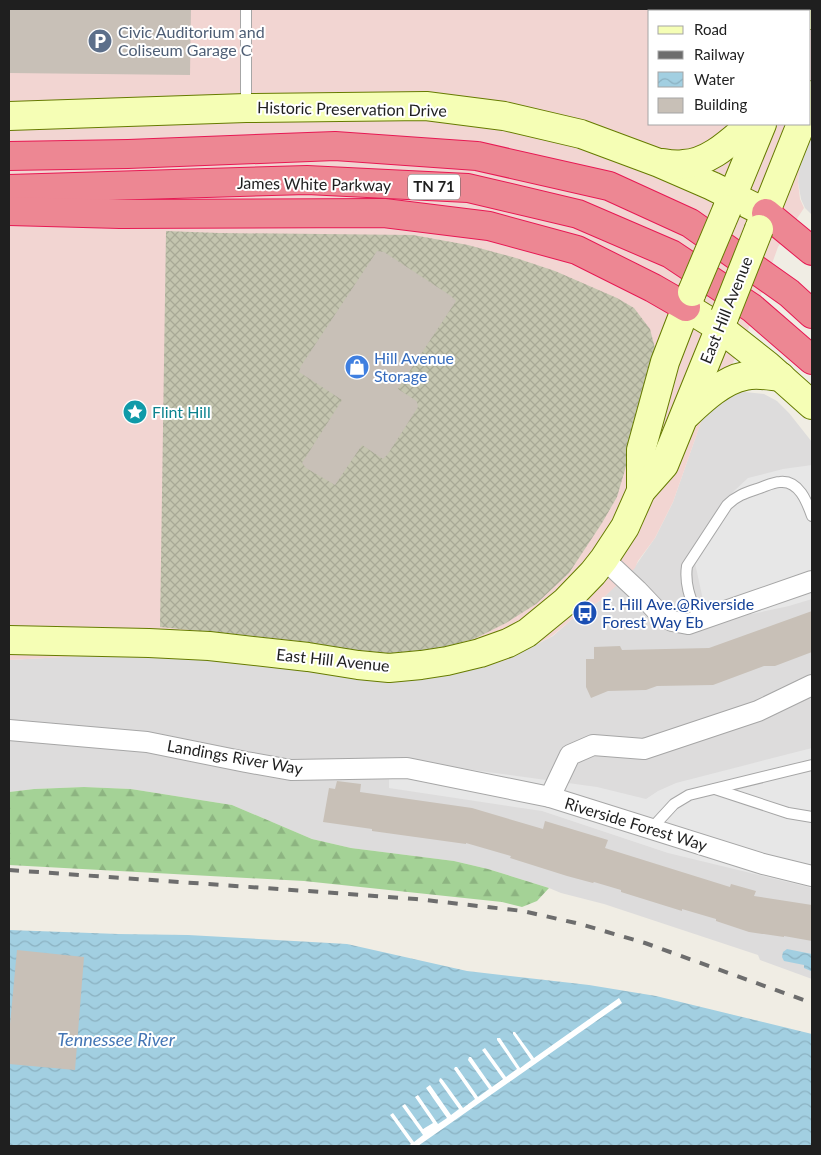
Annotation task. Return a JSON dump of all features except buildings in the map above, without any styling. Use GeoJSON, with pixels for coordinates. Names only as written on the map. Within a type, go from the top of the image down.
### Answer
{"type":"FeatureCollection","features":[{"type":"Feature","properties":{"kind":"highway","name":"James White Parkway"},"geometry":{"type":"LineString","coordinates":[[9,156],[128,154],[335,146],[477,156],[609,186],[690,223],[789,293],[812,314]]}},
{"type":"Feature","properties":{"kind":"highway","name":"James White Parkway"},"geometry":{"type":"LineString","coordinates":[[9,189],[307,180],[468,188],[578,214],[671,254],[752,308],[812,360]]}},
{"type":"Feature","properties":{"kind":"highway"},"geometry":{"type":"LineString","coordinates":[[9,211],[120,214],[384,214],[489,226],[577,250],[653,288],[689,300]]}},
{"type":"Feature","properties":{"kind":"highway"},"geometry":{"type":"LineString","coordinates":[[762,221],[812,251]]}},
{"type":"Feature","properties":{"kind":"main road","name":"Historic Preservation Drive"},"geometry":{"type":"LineString","coordinates":[[9,116],[246,108],[426,106],[494,115],[581,134],[659,163],[712,186],[730,203],[762,221]]}},
{"type":"Feature","properties":{"kind":"main road"},"geometry":{"type":"LineString","coordinates":[[659,163],[684,164],[698,161],[720,150],[750,125]]}},
{"type":"Feature","properties":{"kind":"main road","name":"East Hill Avenue"},"geometry":{"type":"LineString","coordinates":[[641,491],[641,450],[665,362],[762,125]]}},
{"type":"Feature","properties":{"kind":"main road","name":"East Hill Avenue"},"geometry":{"type":"LineString","coordinates":[[9,640],[209,646],[389,668],[420,665],[480,653],[508,643],[527,632],[566,601],[593,573],[625,527],[641,491],[664,465],[801,125]]}},
{"type":"Feature","properties":{"kind":"main road"},"geometry":{"type":"LineString","coordinates":[[689,300],[722,321],[812,405]]}},
{"type":"Feature","properties":{"kind":"main road"},"geometry":{"type":"LineString","coordinates":[[683,417],[704,398],[724,384],[745,376],[781,377]]}},
{"type":"Feature","properties":{"kind":"street"},"geometry":{"type":"LineString","coordinates":[[604,559],[656,610],[672,621],[688,624],[812,581]]}},
{"type":"Feature","properties":{"kind":"street","name":"Riverside Forest Way"},"geometry":{"type":"LineString","coordinates":[[812,685],[758,711],[644,749],[593,745],[570,754],[550,797],[763,864],[812,876]]}},
{"type":"Feature","properties":{"kind":"street","name":"Landings River Way"},"geometry":{"type":"LineString","coordinates":[[9,730],[147,742],[291,770],[407,768],[550,797]]}},
{"type":"Feature","properties":{"kind":"lane"},"geometry":{"type":"LineString","coordinates":[[246,9],[246,108]]}},
{"type":"Feature","properties":{"kind":"lane"},"geometry":{"type":"LineString","coordinates":[[699,620],[688,591],[687,566],[727,505],[733,499],[740,494],[780,482],[792,484],[806,498],[812,516]]}},
{"type":"Feature","properties":{"kind":"lane"},"geometry":{"type":"LineString","coordinates":[[651,829],[674,804],[688,795],[812,765]]}},
{"type":"Feature","properties":{"kind":"lane"},"geometry":{"type":"LineString","coordinates":[[715,789],[788,813],[812,817]]}},
{"type":"Feature","properties":{"kind":"shaded area"},"geometry":{"type":"Polygon","coordinates":[[[9,9],[812,9],[812,132],[800,165],[798,182],[800,199],[804,208],[778,247],[750,325],[717,398],[708,408],[701,422],[673,502],[655,538],[635,568],[601,600],[571,620],[552,636],[506,660],[474,669],[413,680],[361,679],[292,668],[218,660],[151,656],[83,656],[9,660],[9,9]]]}},
{"type":"Feature","properties":{"kind":"shaded area"},"geometry":{"type":"Polygon","coordinates":[[[812,132],[812,215],[805,208],[801,199],[798,182],[800,165],[812,132]]]}},
{"type":"Feature","properties":{"kind":"shaded area"},"geometry":{"type":"Polygon","coordinates":[[[166,231],[413,235],[468,245],[516,258],[555,271],[617,298],[634,308],[650,329],[656,352],[617,497],[569,573],[536,604],[506,623],[474,639],[425,652],[386,654],[351,651],[290,640],[160,627],[166,231]]]}},
{"type":"Feature","properties":{"kind":"shaded area"},"geometry":{"type":"Polygon","coordinates":[[[726,393],[764,394],[777,401],[812,442],[812,979],[760,960],[758,955],[604,904],[561,893],[488,869],[454,861],[351,848],[312,839],[232,805],[131,789],[84,787],[9,792],[9,660],[83,656],[151,656],[218,660],[292,668],[361,679],[413,680],[436,677],[506,660],[553,636],[571,620],[601,600],[636,565],[655,538],[673,502],[701,422],[708,408],[726,393]]]}},
{"type":"Feature","properties":{"kind":"shaded area"},"geometry":{"type":"Polygon","coordinates":[[[812,465],[812,599],[752,614],[703,600],[695,563],[715,521],[733,492],[748,478],[783,469],[812,465]]]}},
{"type":"Feature","properties":{"kind":"shaded area"},"geometry":{"type":"Polygon","coordinates":[[[812,748],[812,888],[668,853],[542,811],[389,788],[389,766],[410,760],[597,787],[646,799],[676,783],[812,748]]]}},
{"type":"Feature","properties":{"kind":"green space"},"geometry":{"type":"Polygon","coordinates":[[[84,787],[131,789],[232,805],[312,839],[351,848],[454,861],[488,869],[549,888],[537,901],[522,907],[502,902],[304,881],[9,865],[9,792],[84,787]]]}},
{"type":"Feature","properties":{"kind":"water","name":"Tennessee River"},"geometry":{"type":"Polygon","coordinates":[[[9,930],[188,935],[347,944],[467,971],[589,985],[656,996],[812,1034],[812,1146],[9,1146],[9,930]]]}},
{"type":"Feature","properties":{"kind":"water"},"geometry":{"type":"Polygon","coordinates":[[[787,949],[812,954],[811,971],[804,968],[804,965],[784,961],[782,957],[783,952],[787,949]]]}},
{"type":"Feature","properties":{"kind":"pier"},"geometry":{"type":"Polygon","coordinates":[[[619,998],[622,1003],[418,1146],[408,1146],[411,1144],[390,1115],[393,1113],[414,1142],[423,1135],[402,1106],[405,1104],[423,1129],[433,1123],[415,1097],[418,1095],[438,1124],[447,1118],[426,1088],[430,1085],[451,1115],[459,1109],[439,1081],[440,1078],[463,1108],[475,1099],[454,1069],[455,1067],[457,1067],[478,1097],[489,1089],[468,1060],[469,1057],[471,1057],[492,1087],[503,1079],[482,1050],[485,1048],[506,1077],[517,1069],[497,1038],[500,1038],[520,1068],[531,1060],[513,1032],[515,1032],[534,1058],[619,998]]]}},
{"type":"Feature","properties":{"kind":"railway"},"geometry":{"type":"LineString","coordinates":[[9,870],[416,899],[523,911],[580,924],[645,943],[812,1003]]}},
{"type":"Feature","properties":{"kind":"place","name":"Civic Auditorium and Coliseum Garage C"},"geometry":{"type":"Point","coordinates":[100,41]}},
{"type":"Feature","properties":{"kind":"place","name":"Hill Avenue Storage"},"geometry":{"type":"Point","coordinates":[357,367]}},
{"type":"Feature","properties":{"kind":"place","name":"Flint Hill"},"geometry":{"type":"Point","coordinates":[135,412]}},
{"type":"Feature","properties":{"kind":"place","name":"E. Hill Ave.@Riverside Forest Way Eb"},"geometry":{"type":"Point","coordinates":[585,613]}}]}
